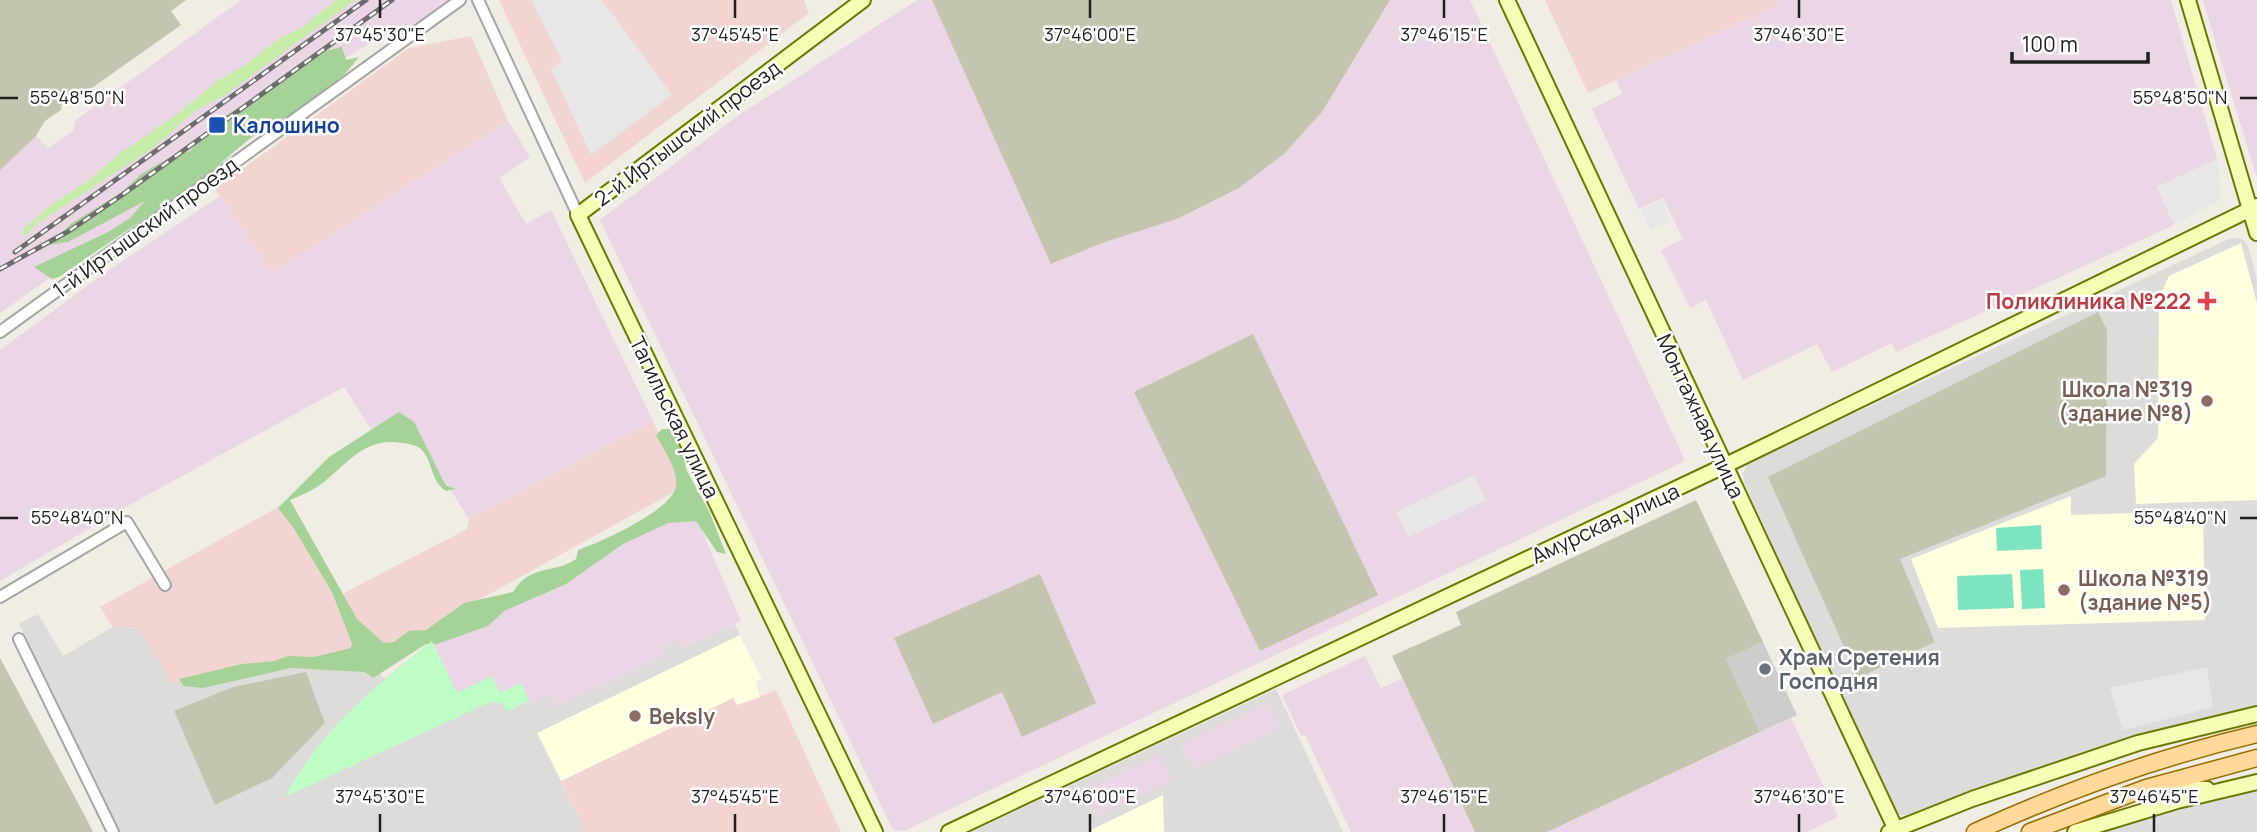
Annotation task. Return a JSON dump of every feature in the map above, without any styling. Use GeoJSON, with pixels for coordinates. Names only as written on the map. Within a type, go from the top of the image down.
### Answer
{"type":"FeatureCollection","features":[{"type":"Feature","properties":{"kind":"main road"},"geometry":{"type":"LineString","coordinates":[[1975,832],[2081,785],[2203,747],[2257,734]]}},
{"type":"Feature","properties":{"kind":"main road"},"geometry":{"type":"LineString","coordinates":[[2030,832],[2146,788],[2257,758]]}},
{"type":"Feature","properties":{"kind":"street","name":"1-й Иртышский проезд"},"geometry":{"type":"LineString","coordinates":[[0,332],[460,0]]}},
{"type":"Feature","properties":{"kind":"street","name":"Тагильская улица"},"geometry":{"type":"LineString","coordinates":[[478,0],[578,215],[875,832]]}},
{"type":"Feature","properties":{"kind":"street","name":"2-й Иртышский проезд"},"geometry":{"type":"LineString","coordinates":[[578,215],[863,0]]}},
{"type":"Feature","properties":{"kind":"street","name":"Монтажная улица"},"geometry":{"type":"LineString","coordinates":[[1507,0],[1894,831]]}},
{"type":"Feature","properties":{"kind":"street"},"geometry":{"type":"LineString","coordinates":[[2188,0],[2254,207],[2257,233]]}},
{"type":"Feature","properties":{"kind":"street","name":"Амурская улица"},"geometry":{"type":"LineString","coordinates":[[949,832],[1724,466],[2254,207]]}},
{"type":"Feature","properties":{"kind":"street"},"geometry":{"type":"LineString","coordinates":[[0,597],[127,522],[165,585]]}},
{"type":"Feature","properties":{"kind":"street"},"geometry":{"type":"LineString","coordinates":[[19,639],[113,832]]}},
{"type":"Feature","properties":{"kind":"street"},"geometry":{"type":"LineString","coordinates":[[1894,831],[2124,747],[2257,714]]}},
{"type":"Feature","properties":{"kind":"street"},"geometry":{"type":"LineString","coordinates":[[2075,832],[2257,782]]}},
{"type":"Feature","properties":{"kind":"street"},"geometry":{"type":"LineString","coordinates":[[2146,788],[2226,789]]}},
{"type":"Feature","properties":{"kind":"shaded area"},"geometry":{"type":"Polygon","coordinates":[[[0,0],[186,0],[171,11],[181,25],[79,97],[63,95],[61,110],[45,121],[36,136],[0,170],[0,0]]]}},
{"type":"Feature","properties":{"kind":"shaded area"},"geometry":{"type":"Polygon","coordinates":[[[241,0],[454,0],[422,23],[390,31],[334,65],[332,80],[0,313],[0,170],[36,136],[48,148],[73,131],[76,120],[241,0]]]}},
{"type":"Feature","properties":{"kind":"shaded area"},"geometry":{"type":"Polygon","coordinates":[[[499,0],[804,0],[809,13],[585,183],[499,0]]]}},
{"type":"Feature","properties":{"kind":"shaded area"},"geometry":{"type":"Polygon","coordinates":[[[531,0],[602,0],[672,95],[591,155],[551,69],[562,61],[531,0]]]}},
{"type":"Feature","properties":{"kind":"shaded area"},"geometry":{"type":"Polygon","coordinates":[[[917,0],[933,0],[1052,264],[1105,242],[1177,219],[1239,188],[1284,154],[1322,112],[1390,0],[1470,0],[1684,458],[1683,462],[904,831],[893,830],[600,220],[739,115],[917,0]]]}},
{"type":"Feature","properties":{"kind":"shaded area"},"geometry":{"type":"Polygon","coordinates":[[[932,0],[1390,0],[1322,112],[1284,154],[1239,188],[1177,219],[1105,242],[1051,264],[932,0]]]}},
{"type":"Feature","properties":{"kind":"shaded area"},"geometry":{"type":"Polygon","coordinates":[[[1545,0],[1776,0],[1779,5],[1588,93],[1545,0]]]}},
{"type":"Feature","properties":{"kind":"shaded area"},"geometry":{"type":"Polygon","coordinates":[[[1776,0],[2171,0],[2217,159],[2157,187],[2174,225],[1896,352],[1892,343],[1832,372],[1817,344],[1743,380],[1706,300],[1690,308],[1661,250],[1683,239],[1663,198],[1639,209],[1592,109],[1622,94],[1616,80],[1778,5],[1776,0]]]}},
{"type":"Feature","properties":{"kind":"shaded area"},"geometry":{"type":"Polygon","coordinates":[[[2203,0],[2257,0],[2257,178],[2218,51],[2203,0]]]}},
{"type":"Feature","properties":{"kind":"shaded area"},"geometry":{"type":"Polygon","coordinates":[[[471,36],[508,121],[272,274],[215,189],[409,48],[471,36]]]}},
{"type":"Feature","properties":{"kind":"shaded area"},"geometry":{"type":"Polygon","coordinates":[[[508,121],[530,157],[499,178],[526,224],[551,210],[653,421],[469,519],[409,425],[380,443],[344,387],[133,503],[0,581],[0,350],[106,272],[220,196],[272,273],[508,121]]]}},
{"type":"Feature","properties":{"kind":"shaded area"},"geometry":{"type":"Polygon","coordinates":[[[2217,159],[2221,194],[2217,202],[2174,225],[2157,187],[2217,159]]]}},
{"type":"Feature","properties":{"kind":"shaded area"},"geometry":{"type":"Polygon","coordinates":[[[1662,200],[1671,221],[1651,230],[1641,210],[1662,200]]]}},
{"type":"Feature","properties":{"kind":"shaded area"},"geometry":{"type":"Polygon","coordinates":[[[2231,238],[2242,239],[2248,246],[2257,280],[2257,706],[2147,734],[1911,815],[1900,815],[1893,808],[1744,482],[1743,473],[1748,463],[2231,238]]]}},
{"type":"Feature","properties":{"kind":"shaded area","name":"Школа №319 (здание №8)"},"geometry":{"type":"Polygon","coordinates":[[[2241,243],[2257,303],[2257,500],[2136,504],[2134,464],[2158,438],[2159,298],[2169,276],[2241,243]]]}},
{"type":"Feature","properties":{"kind":"shaded area"},"geometry":{"type":"Polygon","coordinates":[[[2098,312],[2107,330],[2106,476],[1900,559],[1935,642],[1858,678],[1768,477],[2098,312]]]}},
{"type":"Feature","properties":{"kind":"shaded area"},"geometry":{"type":"Polygon","coordinates":[[[1253,334],[1378,595],[1260,651],[1134,392],[1253,334]]]}},
{"type":"Feature","properties":{"kind":"shaded area"},"geometry":{"type":"Polygon","coordinates":[[[653,421],[683,487],[372,659],[173,683],[139,629],[113,627],[100,607],[285,503],[338,596],[467,529],[469,519],[653,421]]]}},
{"type":"Feature","properties":{"kind":"shaded area"},"geometry":{"type":"Polygon","coordinates":[[[1474,475],[1486,500],[1408,537],[1396,512],[1474,475]]]}},
{"type":"Feature","properties":{"kind":"shaded area","name":"Школа №319 (здание №5)"},"geometry":{"type":"Polygon","coordinates":[[[2071,496],[2071,515],[2203,511],[2205,620],[1938,628],[1911,559],[2071,496]]]}},
{"type":"Feature","properties":{"kind":"shaded area"},"geometry":{"type":"Polygon","coordinates":[[[1696,500],[1763,642],[1726,659],[1760,732],[1547,832],[1475,832],[1392,656],[1461,625],[1456,612],[1696,500]]]}},
{"type":"Feature","properties":{"kind":"shaded area"},"geometry":{"type":"Polygon","coordinates":[[[689,501],[741,621],[681,648],[677,640],[660,648],[663,657],[555,708],[548,695],[530,703],[521,683],[500,693],[457,693],[432,641],[689,501]]]}},
{"type":"Feature","properties":{"kind":"shaded area"},"geometry":{"type":"Polygon","coordinates":[[[1040,574],[1096,703],[1022,737],[1002,692],[933,724],[894,638],[1040,574]]]}},
{"type":"Feature","properties":{"kind":"shaded area"},"geometry":{"type":"Polygon","coordinates":[[[38,614],[63,656],[113,627],[372,659],[384,679],[432,641],[549,695],[555,707],[663,657],[659,648],[677,640],[682,648],[735,624],[762,679],[756,682],[760,697],[561,782],[586,832],[118,832],[19,624],[38,614]]]}},
{"type":"Feature","properties":{"kind":"shaded area","name":"Beksly"},"geometry":{"type":"Polygon","coordinates":[[[740,635],[762,679],[756,682],[760,697],[737,705],[733,698],[561,781],[537,733],[740,635]]]}},
{"type":"Feature","properties":{"kind":"shaded area"},"geometry":{"type":"Polygon","coordinates":[[[1763,642],[1797,715],[1760,732],[1726,659],[1763,642]]]}},
{"type":"Feature","properties":{"kind":"shaded area"},"geometry":{"type":"Polygon","coordinates":[[[1365,656],[1381,688],[1403,678],[1475,832],[1351,832],[1305,735],[1301,736],[1282,695],[1365,656]]]}},
{"type":"Feature","properties":{"kind":"shaded area"},"geometry":{"type":"Polygon","coordinates":[[[0,658],[86,818],[93,832],[0,832],[0,658]]]}},
{"type":"Feature","properties":{"kind":"shaded area"},"geometry":{"type":"Polygon","coordinates":[[[2207,667],[2213,707],[2123,730],[2110,688],[2207,667]]]}},
{"type":"Feature","properties":{"kind":"shaded area"},"geometry":{"type":"Polygon","coordinates":[[[306,672],[325,723],[272,778],[215,805],[174,711],[233,687],[306,672]]]}},
{"type":"Feature","properties":{"kind":"shaded area"},"geometry":{"type":"Polygon","coordinates":[[[1276,689],[1343,832],[971,832],[1276,689]]]}},
{"type":"Feature","properties":{"kind":"shaded area"},"geometry":{"type":"Polygon","coordinates":[[[776,690],[841,832],[586,832],[561,781],[734,697],[738,705],[776,690]]]}},
{"type":"Feature","properties":{"kind":"shaded area"},"geometry":{"type":"Polygon","coordinates":[[[1269,702],[1281,728],[1193,769],[1181,743],[1269,702]]]}},
{"type":"Feature","properties":{"kind":"shaded area"},"geometry":{"type":"Polygon","coordinates":[[[1791,718],[1838,817],[1807,832],[1547,832],[1791,718]]]}},
{"type":"Feature","properties":{"kind":"shaded area"},"geometry":{"type":"Polygon","coordinates":[[[1160,754],[1172,780],[1096,817],[1083,790],[1160,754]]]}},
{"type":"Feature","properties":{"kind":"shaded area"},"geometry":{"type":"Polygon","coordinates":[[[2257,789],[2257,832],[2100,832],[2201,803],[2257,789]]]}},
{"type":"Feature","properties":{"kind":"shaded area"},"geometry":{"type":"Polygon","coordinates":[[[1163,795],[1164,832],[1087,832],[1163,795]]]}},
{"type":"Feature","properties":{"kind":"green space"},"geometry":{"type":"Polygon","coordinates":[[[336,0],[355,0],[225,95],[195,111],[153,148],[38,223],[24,237],[22,231],[47,208],[92,178],[119,154],[175,116],[219,80],[244,66],[279,39],[301,28],[336,0]]]}},
{"type":"Feature","properties":{"kind":"green space"},"geometry":{"type":"Polygon","coordinates":[[[342,47],[346,60],[359,57],[334,85],[312,103],[266,127],[196,183],[59,277],[52,279],[34,267],[108,232],[130,218],[145,201],[68,242],[48,245],[72,223],[122,192],[141,174],[167,159],[190,151],[213,124],[291,73],[313,54],[342,47]]]}},
{"type":"Feature","properties":{"kind":"green space"},"geometry":{"type":"Polygon","coordinates":[[[399,412],[414,422],[447,486],[456,489],[446,491],[441,487],[420,448],[389,442],[368,447],[320,485],[290,500],[357,619],[384,643],[394,642],[409,631],[426,630],[464,603],[513,592],[527,577],[568,564],[576,559],[578,550],[634,524],[663,505],[672,495],[676,480],[670,460],[656,435],[662,429],[672,429],[678,436],[687,471],[709,511],[726,554],[717,552],[696,521],[668,523],[623,544],[566,584],[504,611],[488,626],[437,644],[426,644],[373,678],[365,672],[291,668],[203,688],[184,686],[179,679],[242,664],[275,661],[288,656],[314,657],[351,648],[352,644],[332,592],[293,527],[278,508],[329,457],[399,412]]]}},
{"type":"Feature","properties":{"kind":"green space"},"geometry":{"type":"Polygon","coordinates":[[[2041,525],[2042,549],[1997,551],[1996,528],[2041,525]]]}},
{"type":"Feature","properties":{"kind":"green space"},"geometry":{"type":"Polygon","coordinates":[[[2043,569],[2045,608],[2022,609],[2020,570],[2043,569]]]}},
{"type":"Feature","properties":{"kind":"green space"},"geometry":{"type":"Polygon","coordinates":[[[2012,574],[2014,608],[1958,610],[1957,576],[2012,574]]]}},
{"type":"Feature","properties":{"kind":"green space"},"geometry":{"type":"Polygon","coordinates":[[[432,641],[457,693],[492,676],[500,693],[521,683],[529,701],[509,711],[500,703],[490,702],[285,797],[299,773],[331,731],[369,693],[432,641]]]}},
{"type":"Feature","properties":{"kind":"railway"},"geometry":{"type":"LineString","coordinates":[[15,252],[366,0]]}},
{"type":"Feature","properties":{"kind":"railway"},"geometry":{"type":"LineString","coordinates":[[0,269],[69,231],[122,195],[392,0]]}},
{"type":"Feature","properties":{"kind":"place","name":"Калошино"},"geometry":{"type":"Point","coordinates":[217,125]}},
{"type":"Feature","properties":{"kind":"place","name":"Поликлиника №222"},"geometry":{"type":"Point","coordinates":[2207,301]}},
{"type":"Feature","properties":{"kind":"place","name":"Школа №319 (здание №8)"},"geometry":{"type":"Point","coordinates":[2207,401]}},
{"type":"Feature","properties":{"kind":"place","name":"Школа №319 (здание №5)"},"geometry":{"type":"Point","coordinates":[2064,590]}},
{"type":"Feature","properties":{"kind":"place","name":"Храм Сретения Господня"},"geometry":{"type":"Point","coordinates":[1765,669]}},
{"type":"Feature","properties":{"kind":"place","name":"Beksly"},"geometry":{"type":"Point","coordinates":[635,716]}}]}
